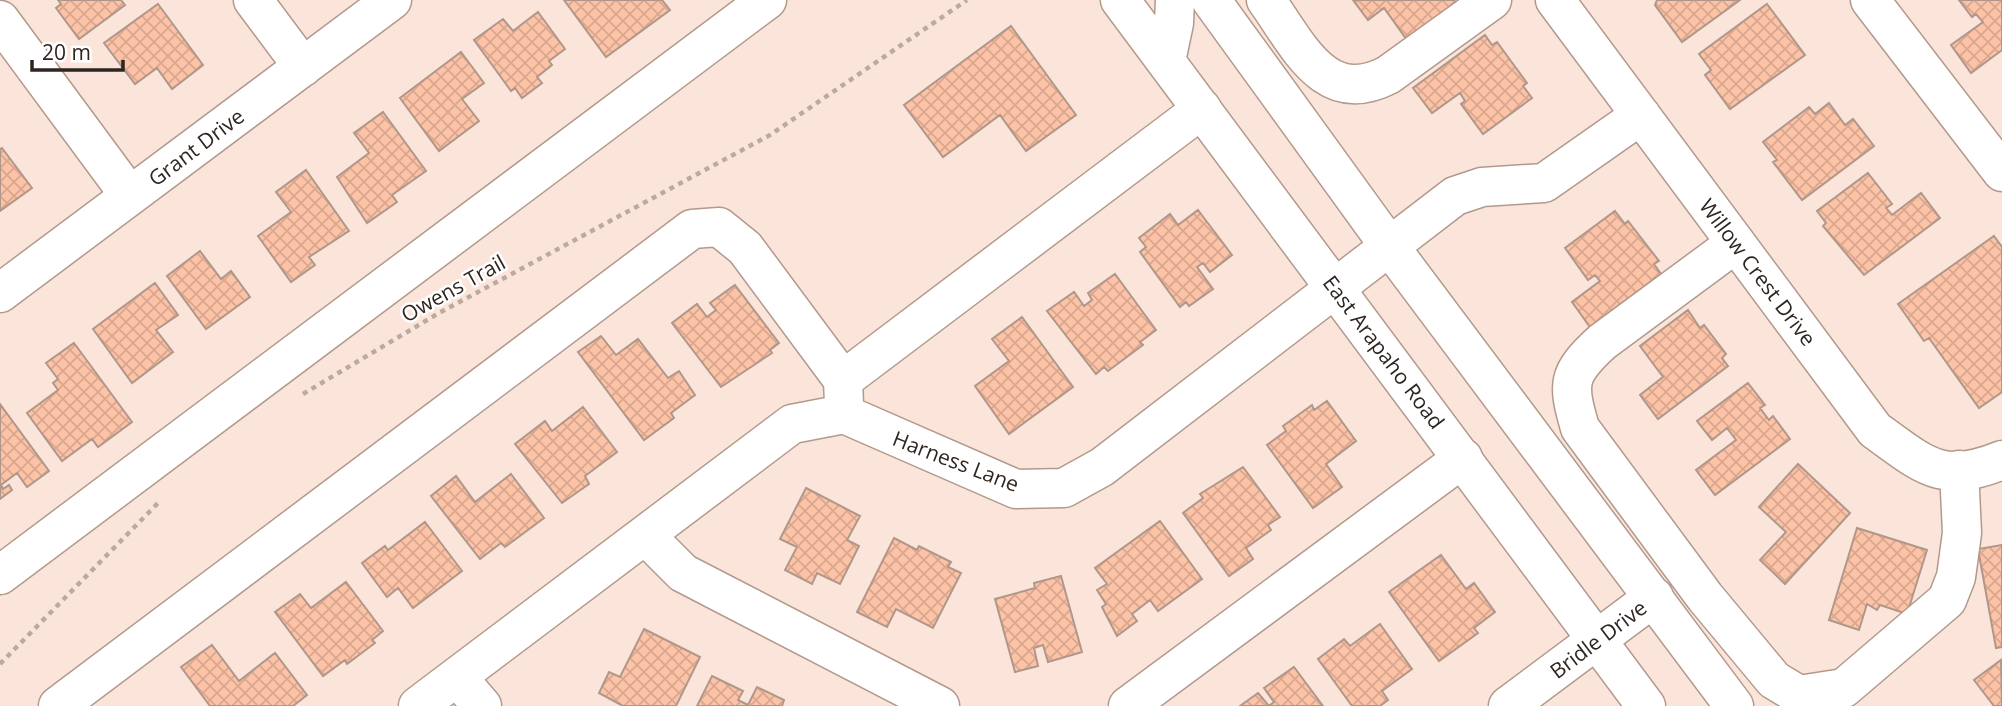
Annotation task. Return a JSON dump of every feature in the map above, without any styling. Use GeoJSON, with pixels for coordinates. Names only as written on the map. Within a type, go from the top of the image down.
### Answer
{"type":"FeatureCollection","features":[{"type":"Feature","properties":{"kind":"street"},"geometry":{"type":"LineString","coordinates":[[253,0],[303,67]]}},
{"type":"Feature","properties":{"kind":"street","name":"Grant Drive"},"geometry":{"type":"LineString","coordinates":[[0,293],[392,0]]}},
{"type":"Feature","properties":{"kind":"street"},"geometry":{"type":"LineString","coordinates":[[0,575],[767,0]]}},
{"type":"Feature","properties":{"kind":"street","name":"East Arapaho Road"},"geometry":{"type":"LineString","coordinates":[[1120,0],[1646,706]]}},
{"type":"Feature","properties":{"kind":"street"},"geometry":{"type":"LineString","coordinates":[[1166,61],[1174,23],[1175,0]]}},
{"type":"Feature","properties":{"kind":"street"},"geometry":{"type":"LineString","coordinates":[[1211,0],[1390,247],[1734,706]]}},
{"type":"Feature","properties":{"kind":"street"},"geometry":{"type":"LineString","coordinates":[[1266,0],[1314,66],[1339,84],[1354,86],[1372,84],[1388,75],[1492,0]]}},
{"type":"Feature","properties":{"kind":"street","name":"Willow Crest Drive"},"geometry":{"type":"LineString","coordinates":[[1555,0],[1875,430],[1929,468],[1975,471],[2002,460]]}},
{"type":"Feature","properties":{"kind":"street"},"geometry":{"type":"LineString","coordinates":[[1870,0],[2002,172]]}},
{"type":"Feature","properties":{"kind":"street"},"geometry":{"type":"LineString","coordinates":[[0,20],[130,196]]}},
{"type":"Feature","properties":{"kind":"street"},"geometry":{"type":"LineString","coordinates":[[418,706],[792,424],[843,397],[1202,109]]}},
{"type":"Feature","properties":{"kind":"street","name":"Harness Lane"},"geometry":{"type":"LineString","coordinates":[[843,397],[1016,489],[1064,488],[1102,467],[1455,197],[1482,187],[1544,183],[1641,115]]}},
{"type":"Feature","properties":{"kind":"street"},"geometry":{"type":"LineString","coordinates":[[58,706],[692,229],[719,227],[745,248],[843,397]]}},
{"type":"Feature","properties":{"kind":"street"},"geometry":{"type":"LineString","coordinates":[[1736,243],[1602,342],[1582,360],[1570,379],[1571,399],[1580,428],[1705,597],[1774,680],[1799,695],[1844,688],[1947,600],[1956,577],[1962,533],[1959,470]]}},
{"type":"Feature","properties":{"kind":"street"},"geometry":{"type":"LineString","coordinates":[[1129,706],[1463,458]]}},
{"type":"Feature","properties":{"kind":"street"},"geometry":{"type":"LineString","coordinates":[[645,535],[683,573],[940,706]]}},
{"type":"Feature","properties":{"kind":"street","name":"Bridle Drive"},"geometry":{"type":"LineString","coordinates":[[1508,706],[1654,597]]}},
{"type":"Feature","properties":{"kind":"street"},"geometry":{"type":"LineString","coordinates":[[457,677],[482,706]]}},
{"type":"Feature","properties":{"kind":"path","name":"Owens Trail"},"geometry":{"type":"LineString","coordinates":[[302,395],[439,313],[770,135],[967,0]]}},
{"type":"Feature","properties":{"kind":"path"},"geometry":{"type":"LineString","coordinates":[[0,664],[170,492]]}},
{"type":"Feature","properties":{"kind":"building"},"geometry":{"type":"Polygon","coordinates":[[[58,0],[121,0],[125,5],[79,39],[56,8],[61,4],[58,0]]]}},
{"type":"Feature","properties":{"kind":"building"},"geometry":{"type":"Polygon","coordinates":[[[564,0],[662,0],[670,10],[606,57],[564,0]]]}},
{"type":"Feature","properties":{"kind":"building"},"geometry":{"type":"Polygon","coordinates":[[[1353,0],[1454,0],[1457,4],[1407,40],[1384,8],[1368,20],[1353,0]]]}},
{"type":"Feature","properties":{"kind":"building"},"geometry":{"type":"Polygon","coordinates":[[[1657,0],[1740,0],[1682,42],[1655,5],[1657,0]]]}},
{"type":"Feature","properties":{"kind":"building"},"geometry":{"type":"Polygon","coordinates":[[[1959,0],[2002,0],[2002,50],[1971,73],[1951,45],[1983,22],[1976,14],[1972,17],[1959,0]]]}},
{"type":"Feature","properties":{"kind":"building"},"geometry":{"type":"Polygon","coordinates":[[[158,4],[203,65],[172,89],[157,68],[135,84],[104,43],[158,4]]]}},
{"type":"Feature","properties":{"kind":"building"},"geometry":{"type":"Polygon","coordinates":[[[1767,4],[1805,55],[1730,109],[1705,75],[1711,70],[1699,54],[1767,4]]]}},
{"type":"Feature","properties":{"kind":"building"},"geometry":{"type":"Polygon","coordinates":[[[538,12],[565,49],[549,61],[552,65],[537,77],[542,83],[522,98],[515,88],[511,91],[474,40],[503,19],[513,31],[538,12]]]}},
{"type":"Feature","properties":{"kind":"building"},"geometry":{"type":"Polygon","coordinates":[[[1011,26],[1076,115],[1026,151],[1000,115],[943,157],[904,105],[1011,26]]]}},
{"type":"Feature","properties":{"kind":"building"},"geometry":{"type":"Polygon","coordinates":[[[1485,35],[1492,45],[1497,42],[1527,83],[1523,86],[1532,98],[1483,134],[1461,104],[1465,101],[1460,93],[1432,113],[1413,88],[1485,35]]]}},
{"type":"Feature","properties":{"kind":"building"},"geometry":{"type":"Polygon","coordinates":[[[461,52],[484,83],[462,99],[479,121],[439,151],[400,98],[461,52]]]}},
{"type":"Feature","properties":{"kind":"building"},"geometry":{"type":"Polygon","coordinates":[[[1829,103],[1845,125],[1853,119],[1874,146],[1802,200],[1773,162],[1777,160],[1763,142],[1809,107],[1815,114],[1829,103]]]}},
{"type":"Feature","properties":{"kind":"building"},"geometry":{"type":"Polygon","coordinates":[[[383,112],[426,171],[392,195],[397,202],[367,223],[337,177],[369,153],[354,133],[383,112]]]}},
{"type":"Feature","properties":{"kind":"building"},"geometry":{"type":"Polygon","coordinates":[[[2,148],[32,188],[0,211],[0,149],[2,148]]]}},
{"type":"Feature","properties":{"kind":"building"},"geometry":{"type":"Polygon","coordinates":[[[306,170],[349,231],[309,257],[315,265],[291,282],[258,236],[291,212],[276,192],[306,170]]]}},
{"type":"Feature","properties":{"kind":"building"},"geometry":{"type":"Polygon","coordinates":[[[1868,173],[1892,204],[1886,208],[1892,215],[1921,193],[1940,218],[1864,275],[1823,226],[1826,223],[1817,211],[1868,173]]]}},
{"type":"Feature","properties":{"kind":"building"},"geometry":{"type":"Polygon","coordinates":[[[1198,210],[1232,255],[1210,272],[1203,263],[1197,267],[1213,289],[1189,306],[1186,302],[1180,307],[1140,252],[1146,247],[1139,238],[1170,214],[1178,225],[1198,210]]]}},
{"type":"Feature","properties":{"kind":"building"},"geometry":{"type":"Polygon","coordinates":[[[1615,211],[1625,224],[1628,221],[1659,261],[1654,264],[1661,274],[1590,327],[1572,302],[1600,281],[1595,275],[1588,280],[1565,248],[1615,211]]]}},
{"type":"Feature","properties":{"kind":"building"},"geometry":{"type":"Polygon","coordinates":[[[1994,236],[2002,247],[2002,392],[1979,408],[1929,338],[1924,341],[1898,304],[1994,236]]]}},
{"type":"Feature","properties":{"kind":"building"},"geometry":{"type":"Polygon","coordinates":[[[200,251],[221,279],[231,271],[250,297],[206,329],[167,276],[200,251]]]}},
{"type":"Feature","properties":{"kind":"building"},"geometry":{"type":"Polygon","coordinates":[[[1115,274],[1156,330],[1140,342],[1143,345],[1108,371],[1104,367],[1096,374],[1047,311],[1074,292],[1084,306],[1092,300],[1088,293],[1115,274]]]}},
{"type":"Feature","properties":{"kind":"building"},"geometry":{"type":"Polygon","coordinates":[[[155,283],[178,315],[156,330],[173,352],[132,383],[93,329],[155,283]]]}},
{"type":"Feature","properties":{"kind":"building"},"geometry":{"type":"Polygon","coordinates":[[[735,285],[779,343],[770,350],[772,353],[721,387],[672,323],[697,304],[707,317],[716,310],[710,303],[735,285]]]}},
{"type":"Feature","properties":{"kind":"building"},"geometry":{"type":"Polygon","coordinates":[[[1688,310],[1700,328],[1704,325],[1726,354],[1722,358],[1728,366],[1658,419],[1640,395],[1663,377],[1640,346],[1688,310]]]}},
{"type":"Feature","properties":{"kind":"building"},"geometry":{"type":"Polygon","coordinates":[[[1022,317],[1073,387],[1009,434],[975,386],[1009,361],[992,339],[1022,317]]]}},
{"type":"Feature","properties":{"kind":"building"},"geometry":{"type":"Polygon","coordinates":[[[601,336],[616,355],[638,339],[668,378],[679,371],[695,395],[671,413],[674,418],[644,440],[578,352],[601,336]]]}},
{"type":"Feature","properties":{"kind":"building"},"geometry":{"type":"Polygon","coordinates":[[[74,343],[132,422],[98,447],[92,439],[62,461],[27,413],[58,390],[53,383],[58,379],[46,363],[74,343]]]}},
{"type":"Feature","properties":{"kind":"building"},"geometry":{"type":"Polygon","coordinates":[[[1748,383],[1765,405],[1760,408],[1769,420],[1773,416],[1790,439],[1715,495],[1696,470],[1736,440],[1727,428],[1712,440],[1697,421],[1748,383]]]}},
{"type":"Feature","properties":{"kind":"building"},"geometry":{"type":"Polygon","coordinates":[[[1327,401],[1356,441],[1326,464],[1342,487],[1313,508],[1267,445],[1286,431],[1283,426],[1312,405],[1314,410],[1327,401]]]}},
{"type":"Feature","properties":{"kind":"building"},"geometry":{"type":"Polygon","coordinates":[[[0,404],[49,471],[27,487],[17,473],[1,485],[3,489],[9,485],[12,490],[0,499],[0,404]]]}},
{"type":"Feature","properties":{"kind":"building"},"geometry":{"type":"Polygon","coordinates":[[[583,407],[617,452],[585,476],[589,484],[562,503],[515,444],[545,421],[552,431],[583,407]]]}},
{"type":"Feature","properties":{"kind":"building"},"geometry":{"type":"Polygon","coordinates":[[[1798,464],[1850,513],[1785,584],[1760,560],[1786,532],[1759,507],[1798,464]]]}},
{"type":"Feature","properties":{"kind":"building"},"geometry":{"type":"Polygon","coordinates":[[[1243,467],[1280,517],[1268,525],[1271,530],[1246,548],[1253,559],[1229,576],[1183,513],[1203,498],[1200,494],[1243,467]]]}},
{"type":"Feature","properties":{"kind":"building"},"geometry":{"type":"Polygon","coordinates":[[[511,474],[544,518],[505,547],[501,543],[480,559],[431,496],[456,476],[475,502],[511,474]]]}},
{"type":"Feature","properties":{"kind":"building"},"geometry":{"type":"Polygon","coordinates":[[[806,488],[860,516],[847,540],[859,546],[840,584],[817,573],[812,584],[785,570],[797,547],[780,539],[806,488]]]}},
{"type":"Feature","properties":{"kind":"building"},"geometry":{"type":"Polygon","coordinates":[[[1160,521],[1202,579],[1158,611],[1150,600],[1132,614],[1137,621],[1117,636],[1102,607],[1106,604],[1097,590],[1107,584],[1095,568],[1160,521]]]}},
{"type":"Feature","properties":{"kind":"building"},"geometry":{"type":"Polygon","coordinates":[[[425,522],[462,571],[413,608],[398,588],[387,597],[362,563],[385,546],[388,550],[425,522]]]}},
{"type":"Feature","properties":{"kind":"building"},"geometry":{"type":"Polygon","coordinates":[[[1857,528],[1927,550],[1907,614],[1880,605],[1877,610],[1867,604],[1859,630],[1829,620],[1857,528]]]}},
{"type":"Feature","properties":{"kind":"building"},"geometry":{"type":"Polygon","coordinates":[[[894,538],[917,550],[919,546],[951,562],[948,567],[961,573],[933,628],[896,609],[887,627],[857,612],[894,538]]]}},
{"type":"Feature","properties":{"kind":"building"},"geometry":{"type":"Polygon","coordinates":[[[2002,545],[2002,647],[1996,648],[1978,549],[2002,545]]]}},
{"type":"Feature","properties":{"kind":"building"},"geometry":{"type":"Polygon","coordinates":[[[1441,555],[1466,589],[1474,583],[1495,612],[1474,628],[1478,633],[1439,661],[1389,592],[1441,555]]]}},
{"type":"Feature","properties":{"kind":"building"},"geometry":{"type":"Polygon","coordinates":[[[1061,576],[1082,652],[1048,662],[1043,645],[1034,648],[1038,666],[1015,672],[995,599],[1035,588],[1034,583],[1061,576]]]}},
{"type":"Feature","properties":{"kind":"building"},"geometry":{"type":"Polygon","coordinates":[[[346,582],[383,631],[372,640],[375,643],[347,664],[345,660],[323,676],[275,612],[300,594],[311,608],[346,582]]]}},
{"type":"Feature","properties":{"kind":"building"},"geometry":{"type":"Polygon","coordinates":[[[1380,624],[1412,669],[1382,691],[1388,700],[1380,706],[1352,706],[1318,659],[1344,639],[1350,646],[1380,624]]]}},
{"type":"Feature","properties":{"kind":"building"},"geometry":{"type":"Polygon","coordinates":[[[644,629],[700,657],[676,706],[623,706],[599,693],[609,672],[620,677],[644,629]]]}},
{"type":"Feature","properties":{"kind":"building"},"geometry":{"type":"Polygon","coordinates":[[[212,645],[239,681],[275,653],[307,695],[293,706],[210,706],[181,667],[212,645]]]}},
{"type":"Feature","properties":{"kind":"building"},"geometry":{"type":"Polygon","coordinates":[[[2001,660],[2002,706],[1994,706],[1974,680],[2001,660]]]}},
{"type":"Feature","properties":{"kind":"building"},"geometry":{"type":"Polygon","coordinates":[[[1294,667],[1323,706],[1269,706],[1274,702],[1264,688],[1294,667]]]}},
{"type":"Feature","properties":{"kind":"building"},"geometry":{"type":"Polygon","coordinates":[[[712,676],[743,691],[738,700],[748,705],[757,687],[784,700],[782,706],[697,706],[712,676]]]}},
{"type":"Feature","properties":{"kind":"building"},"geometry":{"type":"Polygon","coordinates":[[[1258,693],[1269,706],[1240,706],[1258,693]]]}}]}
